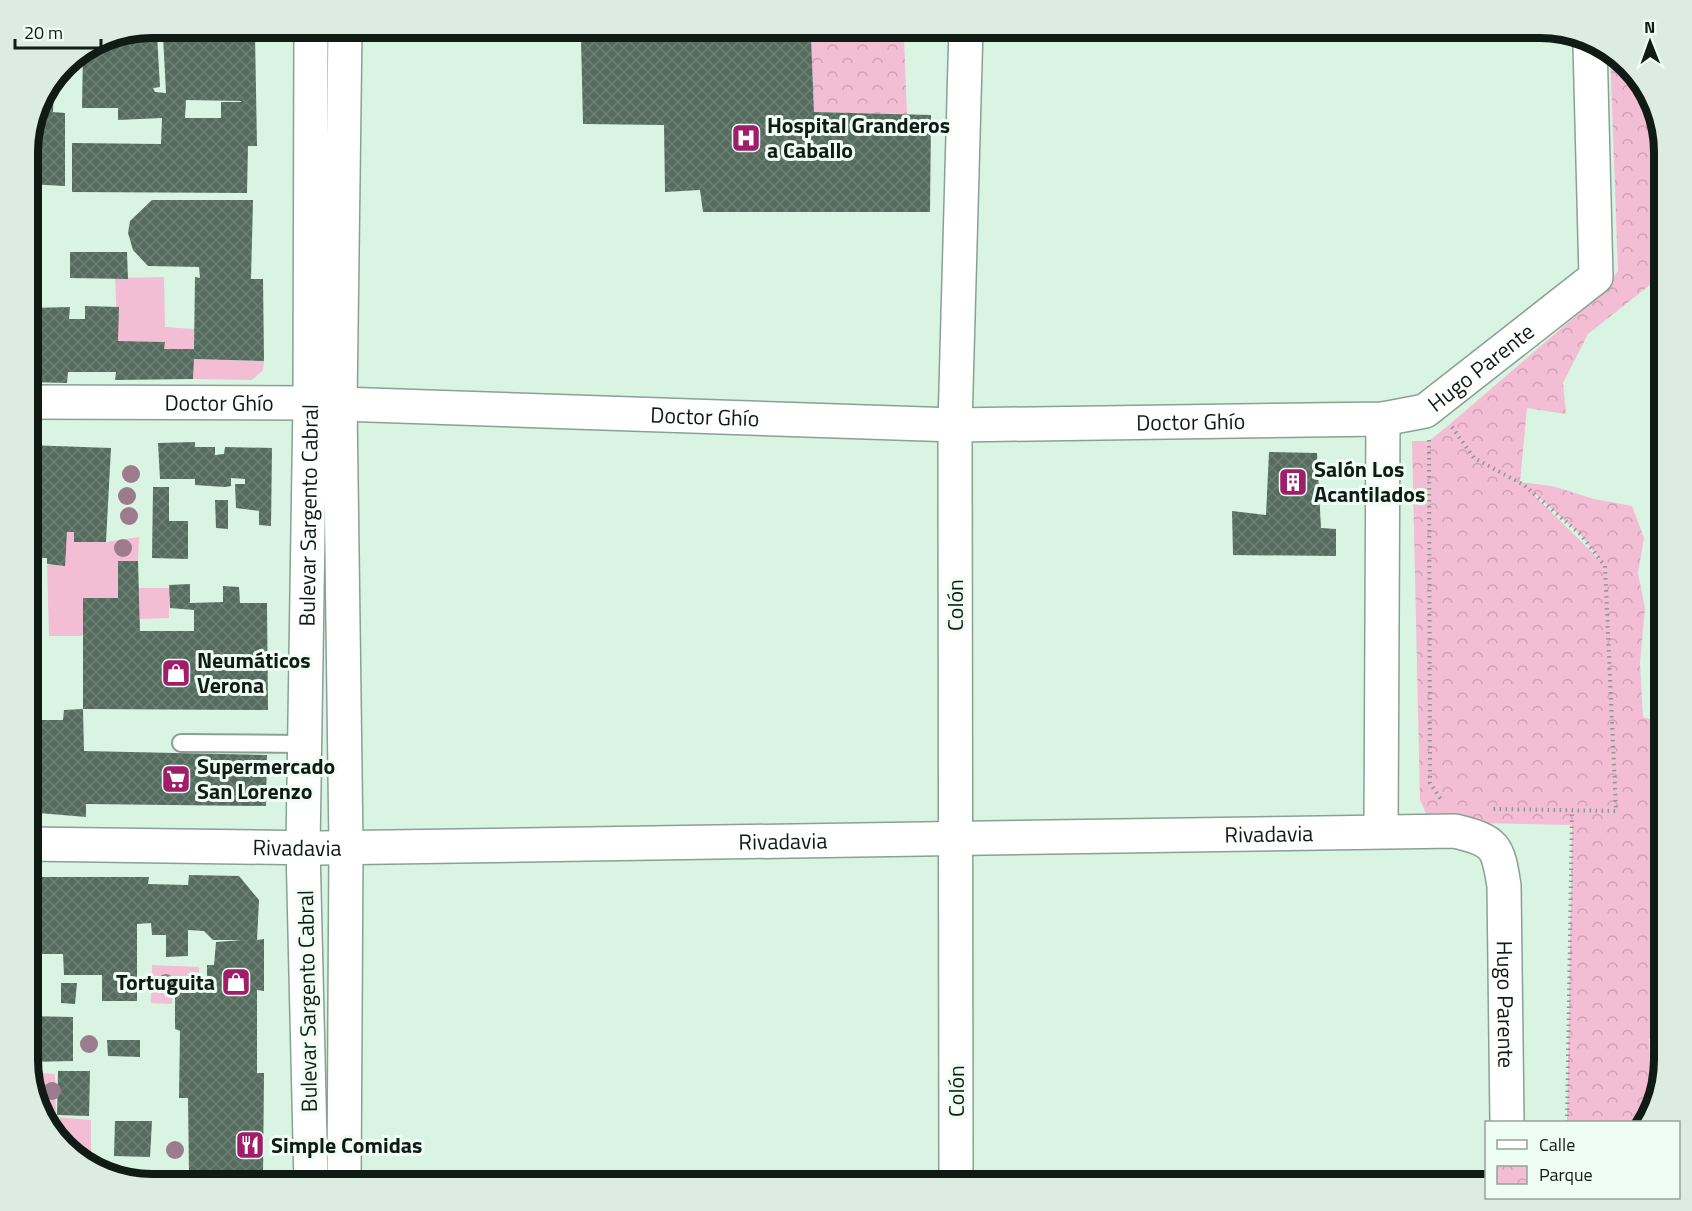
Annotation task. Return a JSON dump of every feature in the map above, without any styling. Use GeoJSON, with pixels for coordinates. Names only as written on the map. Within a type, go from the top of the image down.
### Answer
{"type":"FeatureCollection","features":[{"type":"Feature","properties":{"kind":"street","name":"Bulevar Sargento Cabral"},"geometry":{"type":"LineString","coordinates":[[311,38],[325,404],[346,846],[344,1174]]}},
{"type":"Feature","properties":{"kind":"street","name":"Bulevar Sargento Cabral"},"geometry":{"type":"LineString","coordinates":[[311,1174],[303,847],[305,744],[344,38]]}},
{"type":"Feature","properties":{"kind":"street","name":"Colón"},"geometry":{"type":"LineString","coordinates":[[956,1174],[955,425],[966,38]]}},
{"type":"Feature","properties":{"kind":"street","name":"Hugo Parente"},"geometry":{"type":"LineString","coordinates":[[1383,419],[1425,411],[1596,277],[1590,49]]}},
{"type":"Feature","properties":{"kind":"street","name":"Doctor Ghío"},"geometry":{"type":"LineString","coordinates":[[38,402],[325,404],[955,425],[1383,419]]}},
{"type":"Feature","properties":{"kind":"street"},"geometry":{"type":"LineString","coordinates":[[1381,830],[1383,419]]}},
{"type":"Feature","properties":{"kind":"street","name":"Rivadavia"},"geometry":{"type":"LineString","coordinates":[[38,844],[303,847],[956,840],[1381,830],[1455,831],[1484,838],[1499,856],[1504,886]]}},
{"type":"Feature","properties":{"kind":"street","name":"Hugo Parente"},"geometry":{"type":"LineString","coordinates":[[1504,886],[1507,1121]]}},
{"type":"Feature","properties":{"kind":"lane"},"geometry":{"type":"LineString","coordinates":[[182,742],[305,744]]}},
{"type":"Feature","properties":{"kind":"path"},"geometry":{"type":"LineString","coordinates":[[1450,424],[1474,458],[1524,485],[1581,535],[1605,566],[1616,811],[1492,809]]}},
{"type":"Feature","properties":{"kind":"path"},"geometry":{"type":"LineString","coordinates":[[1429,433],[1430,783],[1446,808]]}},
{"type":"Feature","properties":{"kind":"path"},"geometry":{"type":"LineString","coordinates":[[1567,1121],[1572,812]]}},
{"type":"Feature","properties":{"kind":"green space"},"geometry":{"type":"Polygon","coordinates":[[[811,38],[904,39],[907,114],[814,112],[811,38]]]}},
{"type":"Feature","properties":{"kind":"green space"},"geometry":{"type":"Polygon","coordinates":[[[1610,61],[1626,76],[1643,101],[1654,136],[1654,282],[1588,334],[1563,383],[1566,414],[1527,408],[1520,482],[1552,486],[1594,499],[1632,506],[1644,538],[1638,573],[1645,608],[1640,663],[1643,717],[1654,720],[1654,1036],[1649,1039],[1651,1087],[1636,1121],[1567,1121],[1572,825],[1430,822],[1420,800],[1412,441],[1429,441],[1592,302],[1618,271],[1610,61]],[[1533,494],[1601,561],[1581,535],[1533,494]]]}},
{"type":"Feature","properties":{"kind":"green space"},"geometry":{"type":"Polygon","coordinates":[[[164,277],[165,327],[194,329],[194,349],[164,349],[164,342],[118,341],[115,278],[164,277]]]}},
{"type":"Feature","properties":{"kind":"green space"},"geometry":{"type":"Polygon","coordinates":[[[194,359],[264,361],[263,370],[252,380],[193,379],[194,359]]]}},
{"type":"Feature","properties":{"kind":"green space"},"geometry":{"type":"Polygon","coordinates":[[[67,532],[74,532],[74,542],[106,542],[139,537],[138,561],[119,561],[118,598],[83,598],[84,631],[82,636],[49,636],[47,565],[64,565],[67,532]]]}},
{"type":"Feature","properties":{"kind":"green space"},"geometry":{"type":"Polygon","coordinates":[[[139,588],[169,588],[169,618],[140,619],[139,588]]]}},
{"type":"Feature","properties":{"kind":"green space"},"geometry":{"type":"Polygon","coordinates":[[[152,965],[199,967],[199,984],[173,983],[172,1004],[151,1003],[152,965]]]}},
{"type":"Feature","properties":{"kind":"green space"},"geometry":{"type":"Polygon","coordinates":[[[39,1073],[55,1074],[56,1117],[91,1120],[91,1156],[71,1140],[53,1117],[41,1089],[39,1073]]]}},
{"type":"Feature","properties":{"kind":"building"},"geometry":{"type":"Polygon","coordinates":[[[136,38],[157,38],[160,87],[153,88],[155,92],[166,93],[163,38],[255,38],[257,146],[248,146],[247,193],[72,192],[72,143],[161,144],[162,118],[118,120],[118,108],[82,108],[83,61],[108,46],[136,38]],[[186,100],[185,118],[221,118],[221,102],[241,102],[186,100]]]}},
{"type":"Feature","properties":{"kind":"building","name":"Hospital Granderos a Caballo"},"geometry":{"type":"Polygon","coordinates":[[[811,38],[814,112],[931,115],[930,212],[703,212],[700,190],[665,192],[664,125],[583,124],[581,39],[811,38]]]}},
{"type":"Feature","properties":{"kind":"building"},"geometry":{"type":"Polygon","coordinates":[[[54,93],[53,112],[65,113],[65,186],[38,185],[38,144],[41,122],[54,93]]]}},
{"type":"Feature","properties":{"kind":"building"},"geometry":{"type":"Polygon","coordinates":[[[152,200],[253,200],[251,279],[263,279],[264,361],[194,359],[193,379],[115,380],[116,372],[68,372],[67,383],[38,382],[38,308],[70,307],[69,319],[85,319],[85,306],[119,307],[118,341],[165,342],[164,349],[194,349],[195,277],[200,278],[199,267],[148,266],[133,250],[128,233],[130,221],[152,200]]]}},
{"type":"Feature","properties":{"kind":"building"},"geometry":{"type":"Polygon","coordinates":[[[70,252],[127,252],[128,279],[70,278],[70,252]]]}},
{"type":"Feature","properties":{"kind":"building"},"geometry":{"type":"Polygon","coordinates":[[[195,442],[195,447],[215,447],[215,455],[224,454],[225,447],[272,448],[271,526],[259,525],[259,511],[236,508],[235,484],[245,484],[245,479],[231,478],[231,486],[225,487],[195,485],[195,479],[160,479],[158,443],[195,442]]]}},
{"type":"Feature","properties":{"kind":"building"},"geometry":{"type":"Polygon","coordinates":[[[38,445],[111,448],[106,542],[74,542],[74,532],[67,532],[65,566],[47,564],[47,558],[38,558],[38,445]]]}},
{"type":"Feature","properties":{"kind":"building","name":"Salón Los Acantilados"},"geometry":{"type":"Polygon","coordinates":[[[1269,452],[1317,453],[1321,528],[1336,529],[1336,556],[1233,555],[1232,511],[1266,515],[1269,452]]]}},
{"type":"Feature","properties":{"kind":"building"},"geometry":{"type":"Polygon","coordinates":[[[153,487],[169,487],[169,521],[188,521],[188,559],[152,558],[153,487]]]}},
{"type":"Feature","properties":{"kind":"building"},"geometry":{"type":"Polygon","coordinates":[[[215,500],[228,500],[228,529],[216,528],[215,500]]]}},
{"type":"Feature","properties":{"kind":"building","name":"Neumáticos Verona"},"geometry":{"type":"Polygon","coordinates":[[[118,561],[138,561],[140,631],[194,631],[194,610],[170,608],[169,585],[190,584],[190,603],[223,602],[223,586],[239,587],[240,603],[267,603],[268,710],[83,709],[83,598],[118,598],[118,561]]]}},
{"type":"Feature","properties":{"kind":"building","name":"Supermercado San Lorenzo"},"geometry":{"type":"Polygon","coordinates":[[[83,709],[84,751],[267,755],[266,806],[86,804],[86,817],[38,813],[38,720],[63,720],[64,710],[83,709]]]}},
{"type":"Feature","properties":{"kind":"building"},"geometry":{"type":"Polygon","coordinates":[[[189,875],[239,876],[259,900],[257,940],[264,939],[264,991],[257,990],[257,1073],[264,1073],[263,1174],[189,1174],[188,1098],[179,1098],[180,1031],[175,1029],[175,989],[207,989],[207,965],[214,965],[216,942],[243,940],[213,940],[204,931],[188,930],[188,956],[166,957],[166,935],[152,935],[151,923],[137,924],[137,1001],[102,1001],[102,975],[64,975],[63,954],[38,954],[38,877],[149,877],[148,884],[188,885],[189,875]]]}},
{"type":"Feature","properties":{"kind":"building"},"geometry":{"type":"Polygon","coordinates":[[[61,983],[77,983],[75,1004],[61,1003],[61,983]]]}},
{"type":"Feature","properties":{"kind":"building"},"geometry":{"type":"Polygon","coordinates":[[[38,1016],[73,1017],[73,1061],[38,1062],[38,1016]]]}},
{"type":"Feature","properties":{"kind":"building"},"geometry":{"type":"Polygon","coordinates":[[[107,1040],[140,1040],[140,1057],[108,1056],[107,1040]]]}},
{"type":"Feature","properties":{"kind":"building"},"geometry":{"type":"Polygon","coordinates":[[[58,1071],[90,1071],[89,1116],[57,1115],[58,1071]]]}},
{"type":"Feature","properties":{"kind":"building"},"geometry":{"type":"Polygon","coordinates":[[[115,1121],[152,1121],[150,1157],[114,1156],[115,1121]]]}},
{"type":"Feature","properties":{"kind":"place","name":"Hospital Granderos a Caballo"},"geometry":{"type":"Point","coordinates":[746,138]}},
{"type":"Feature","properties":{"kind":"place","name":"Salón Los Acantilados"},"geometry":{"type":"Point","coordinates":[1293,482]}},
{"type":"Feature","properties":{"kind":"place","name":"Neumáticos Verona"},"geometry":{"type":"Point","coordinates":[176,673]}},
{"type":"Feature","properties":{"kind":"place","name":"Supermercado San Lorenzo"},"geometry":{"type":"Point","coordinates":[176,779]}},
{"type":"Feature","properties":{"kind":"place","name":"Tortuguita"},"geometry":{"type":"Point","coordinates":[236,982]}},
{"type":"Feature","properties":{"kind":"place","name":"Simple Comidas"},"geometry":{"type":"Point","coordinates":[250,1145]}}]}
